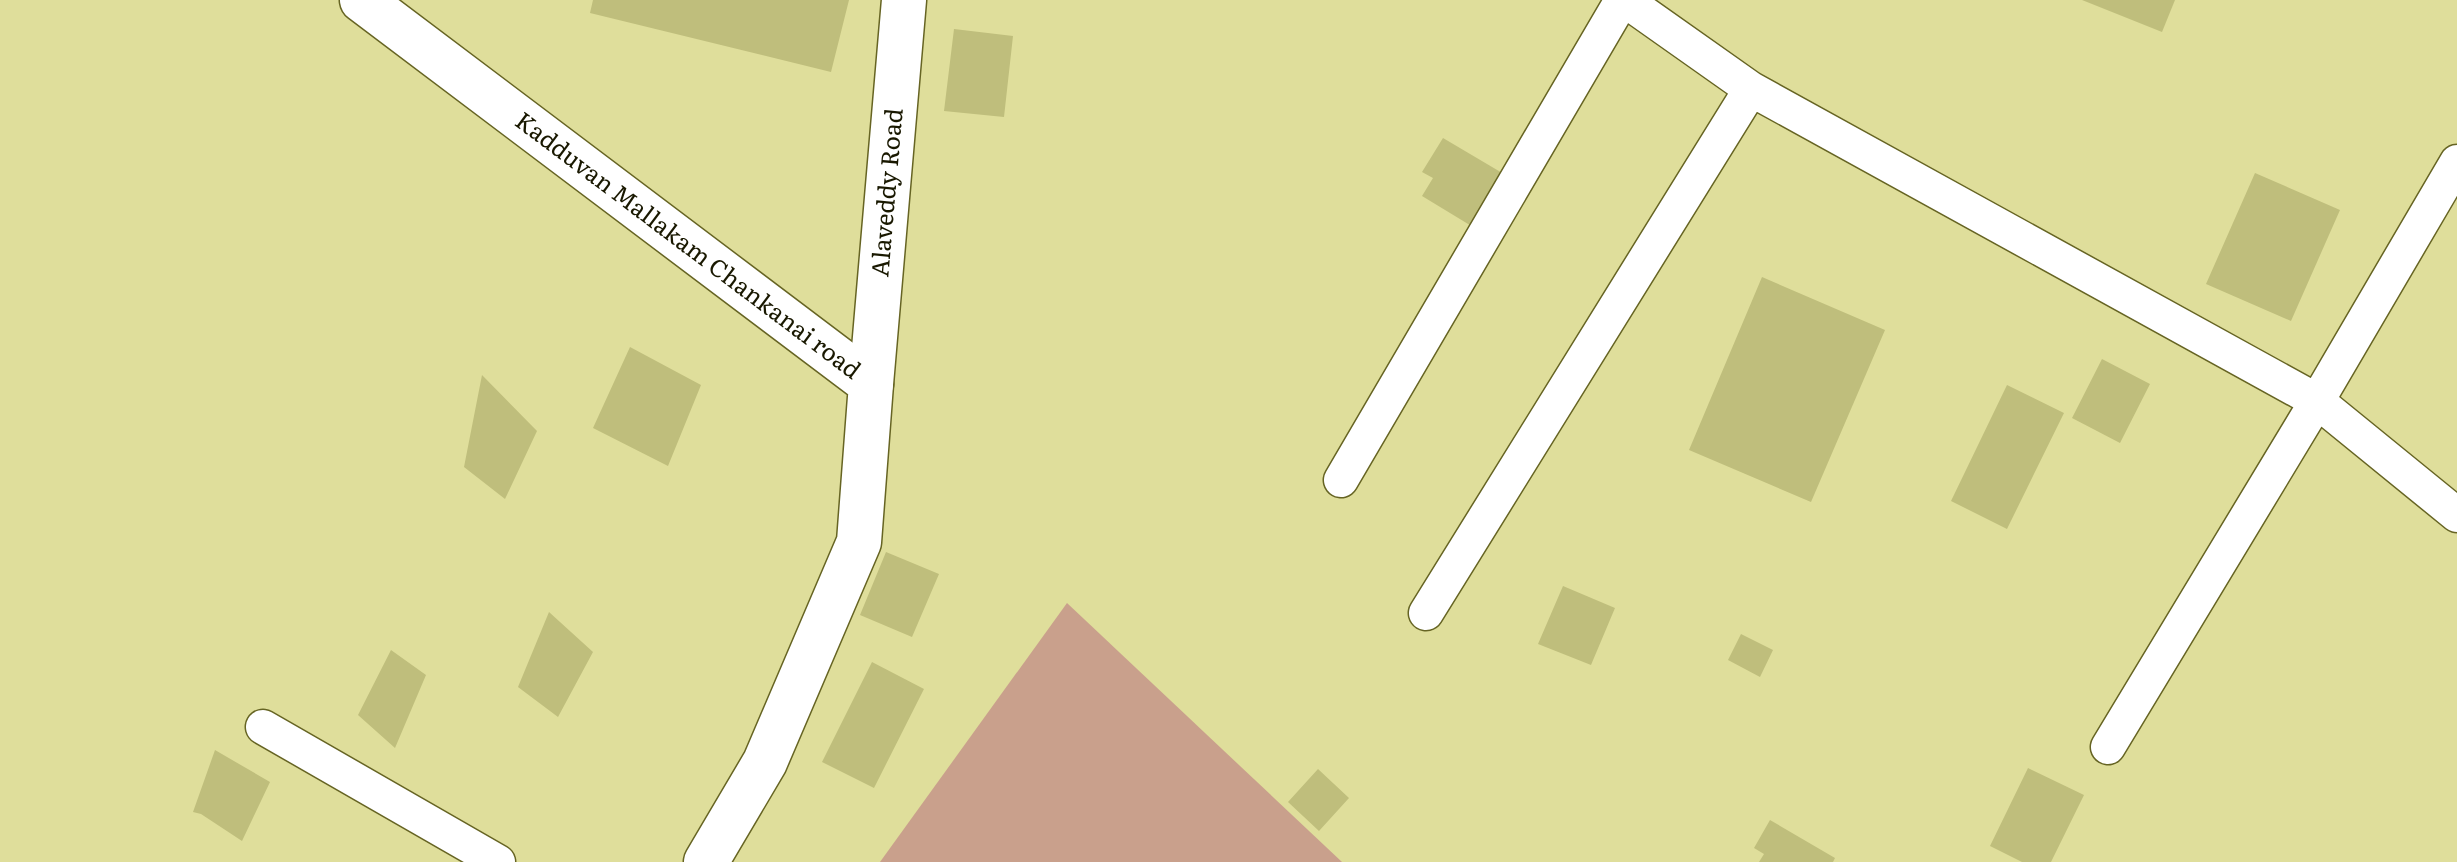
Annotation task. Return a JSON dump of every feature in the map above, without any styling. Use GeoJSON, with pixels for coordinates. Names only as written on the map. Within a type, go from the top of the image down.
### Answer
{"type":"FeatureCollection","features":[{"type":"Feature","properties":{"kind":"main road","name":"Kadduvan Mallakam Chankanai road"},"geometry":{"type":"LineString","coordinates":[[362,0],[871,384],[859,542],[765,762],[706,862]]}},
{"type":"Feature","properties":{"kind":"main road","name":"Alaveddy Road"},"geometry":{"type":"LineString","coordinates":[[871,384],[904,0]]}},
{"type":"Feature","properties":{"kind":"street"},"geometry":{"type":"LineString","coordinates":[[1341,480],[1623,0],[1751,89],[2317,401],[2457,515]]}},
{"type":"Feature","properties":{"kind":"street"},"geometry":{"type":"LineString","coordinates":[[1426,613],[1751,89]]}},
{"type":"Feature","properties":{"kind":"street"},"geometry":{"type":"LineString","coordinates":[[2108,747],[2457,162]]}},
{"type":"Feature","properties":{"kind":"street"},"geometry":{"type":"LineString","coordinates":[[263,727],[498,862]]}},
{"type":"Feature","properties":{"kind":"shaded area"},"geometry":{"type":"Polygon","coordinates":[[[1067,603],[1342,862],[880,862],[1067,603]]]}},
{"type":"Feature","properties":{"kind":"building"},"geometry":{"type":"Polygon","coordinates":[[[593,0],[849,0],[831,72],[590,13],[593,0]]]}},
{"type":"Feature","properties":{"kind":"building"},"geometry":{"type":"Polygon","coordinates":[[[2082,0],[2175,0],[2162,32],[2082,0]]]}},
{"type":"Feature","properties":{"kind":"building"},"geometry":{"type":"Polygon","coordinates":[[[954,29],[1013,36],[1004,117],[944,111],[954,29]]]}},
{"type":"Feature","properties":{"kind":"building"},"geometry":{"type":"Polygon","coordinates":[[[1443,138],[1509,177],[1478,230],[1422,196],[1433,178],[1422,172],[1443,138]]]}},
{"type":"Feature","properties":{"kind":"building"},"geometry":{"type":"Polygon","coordinates":[[[2255,173],[2340,210],[2291,321],[2206,284],[2255,173]]]}},
{"type":"Feature","properties":{"kind":"building"},"geometry":{"type":"Polygon","coordinates":[[[1762,277],[1885,330],[1811,502],[1689,450],[1762,277]]]}},
{"type":"Feature","properties":{"kind":"building"},"geometry":{"type":"Polygon","coordinates":[[[630,347],[701,385],[668,466],[593,428],[630,347]]]}},
{"type":"Feature","properties":{"kind":"building"},"geometry":{"type":"Polygon","coordinates":[[[2102,359],[2150,384],[2120,443],[2072,418],[2102,359]]]}},
{"type":"Feature","properties":{"kind":"building"},"geometry":{"type":"Polygon","coordinates":[[[482,375],[537,431],[505,499],[464,467],[482,375]]]}},
{"type":"Feature","properties":{"kind":"building"},"geometry":{"type":"Polygon","coordinates":[[[2007,385],[2064,413],[2007,529],[1951,501],[2007,385]]]}},
{"type":"Feature","properties":{"kind":"building"},"geometry":{"type":"Polygon","coordinates":[[[886,552],[939,574],[912,637],[860,615],[886,552]]]}},
{"type":"Feature","properties":{"kind":"building"},"geometry":{"type":"Polygon","coordinates":[[[1563,586],[1615,608],[1591,665],[1538,644],[1563,586]]]}},
{"type":"Feature","properties":{"kind":"building"},"geometry":{"type":"Polygon","coordinates":[[[549,612],[593,652],[558,717],[518,687],[549,612]]]}},
{"type":"Feature","properties":{"kind":"building"},"geometry":{"type":"Polygon","coordinates":[[[1741,634],[1773,650],[1760,677],[1728,660],[1741,634]]]}},
{"type":"Feature","properties":{"kind":"building"},"geometry":{"type":"Polygon","coordinates":[[[391,650],[426,675],[395,748],[358,715],[391,650]]]}},
{"type":"Feature","properties":{"kind":"building"},"geometry":{"type":"Polygon","coordinates":[[[872,662],[924,689],[874,788],[822,762],[872,662]]]}},
{"type":"Feature","properties":{"kind":"building"},"geometry":{"type":"Polygon","coordinates":[[[215,750],[270,782],[242,841],[193,812],[215,750]]]}},
{"type":"Feature","properties":{"kind":"building"},"geometry":{"type":"Polygon","coordinates":[[[2028,768],[2084,795],[2051,862],[2022,862],[1990,846],[2028,768]]]}},
{"type":"Feature","properties":{"kind":"building"},"geometry":{"type":"Polygon","coordinates":[[[1318,769],[1349,798],[1319,831],[1288,802],[1318,769]]]}},
{"type":"Feature","properties":{"kind":"building"},"geometry":{"type":"Polygon","coordinates":[[[1770,820],[1835,858],[1833,862],[1759,862],[1764,854],[1754,848],[1770,820]]]}}]}
